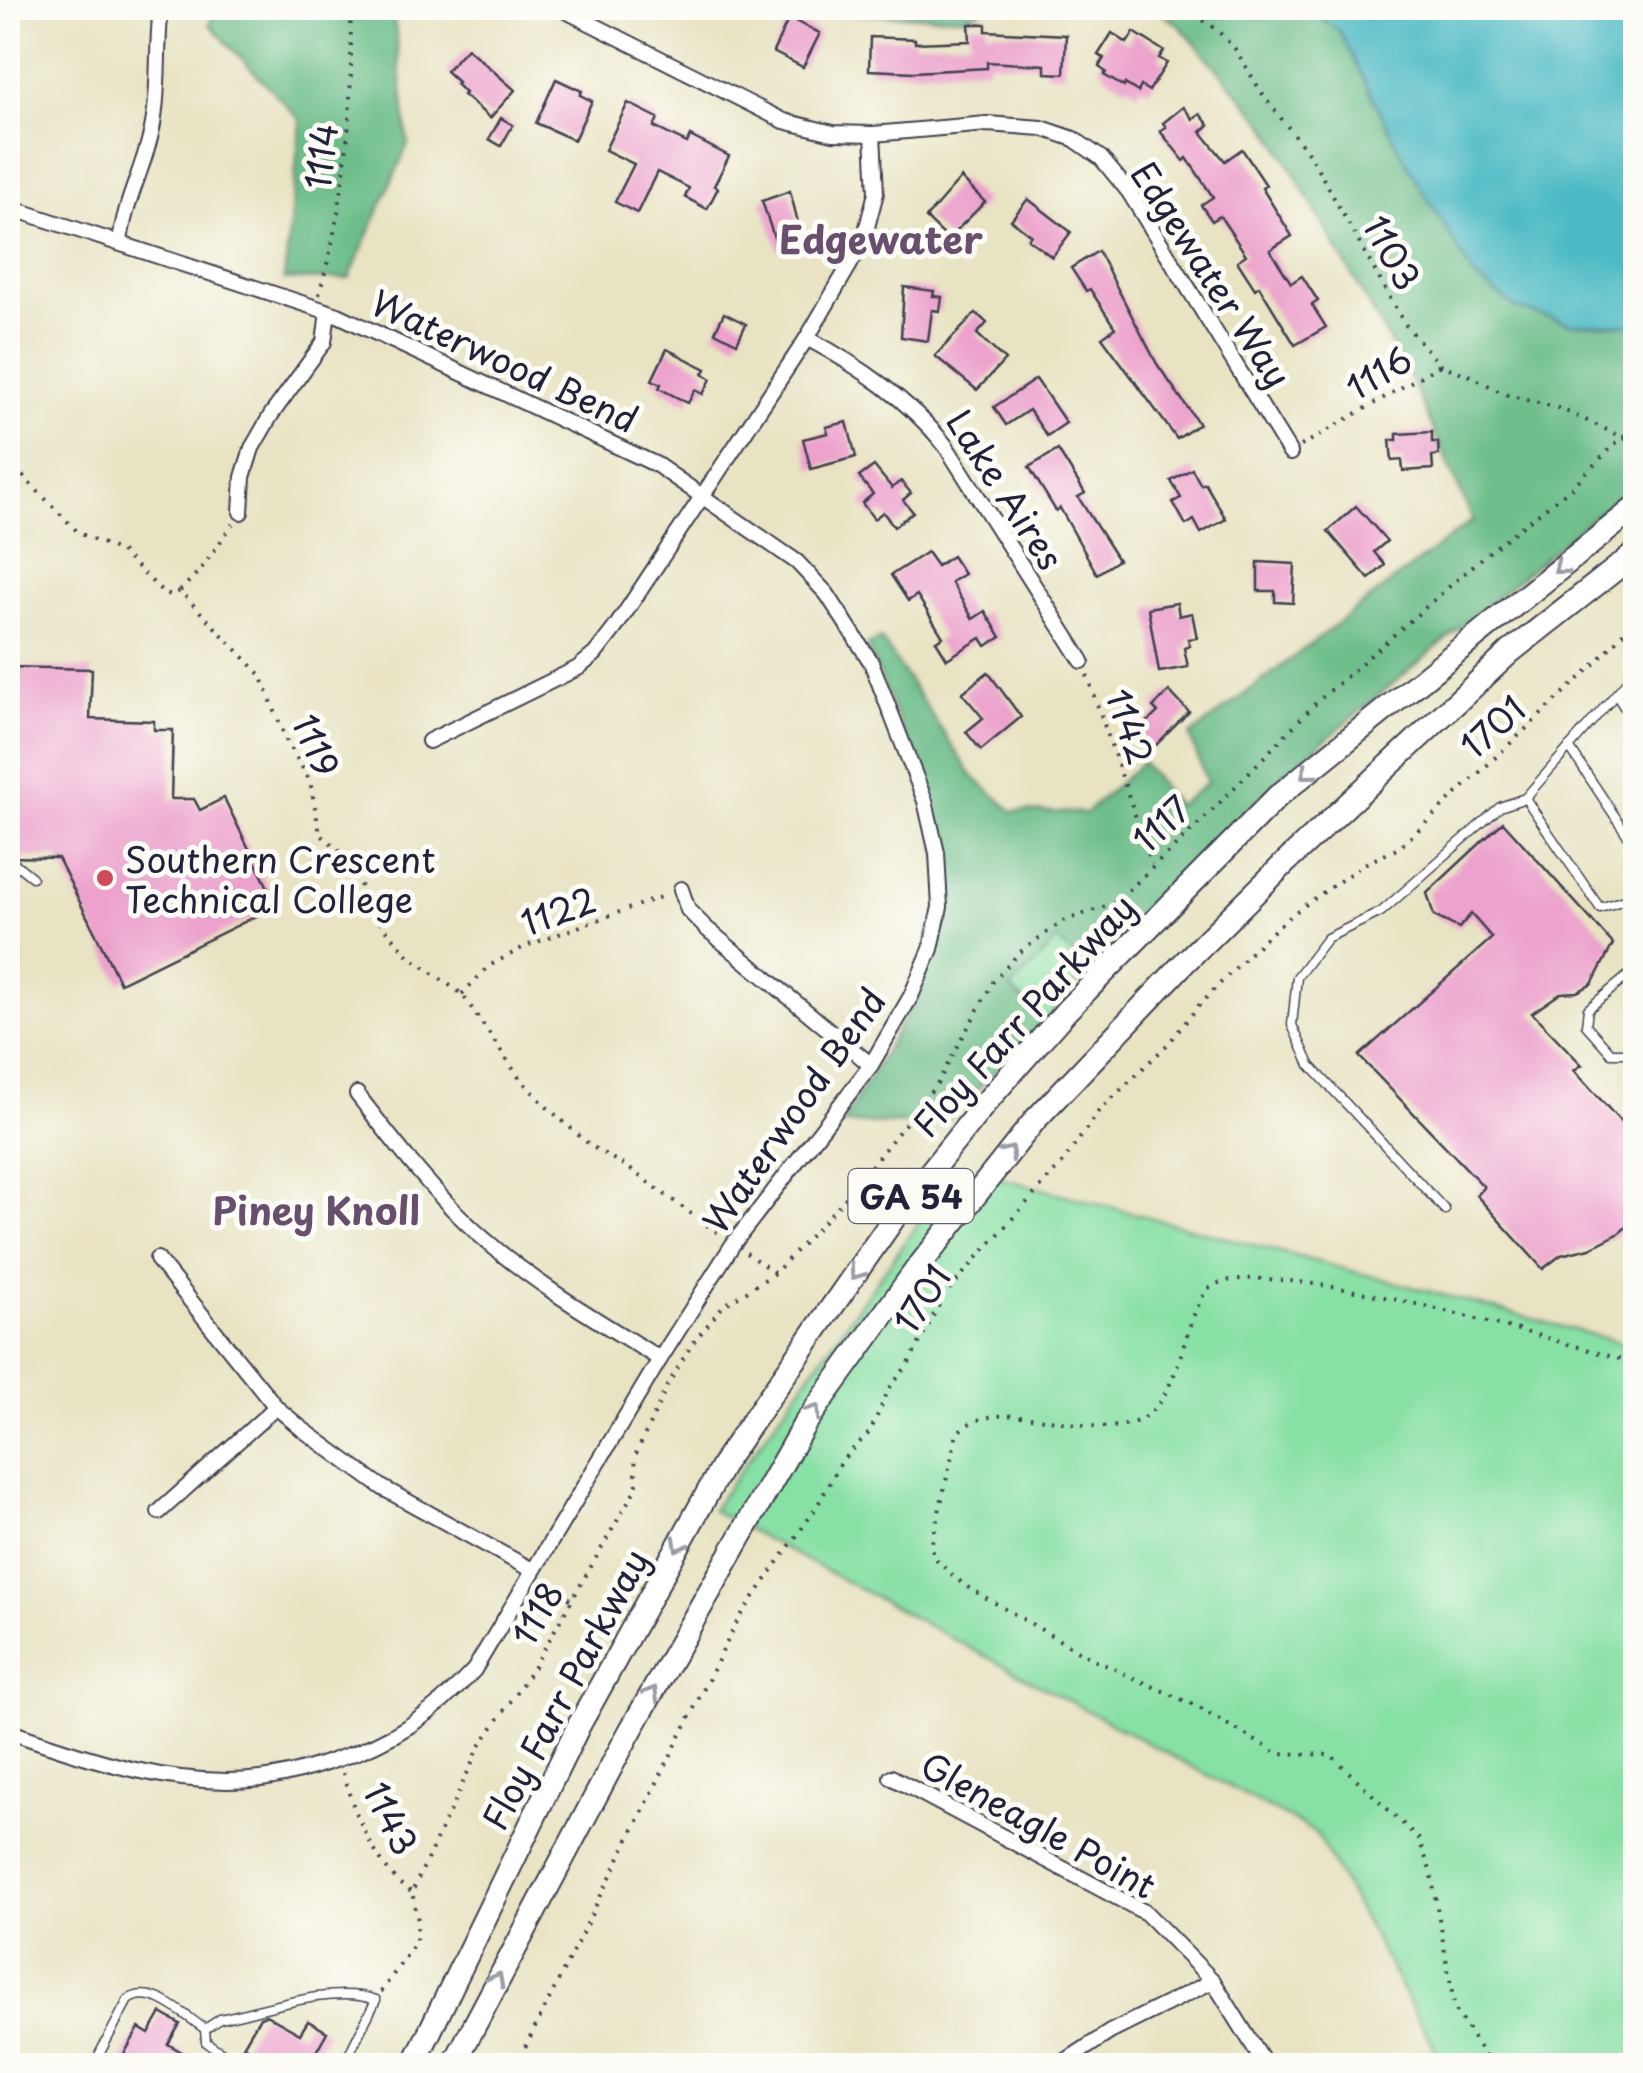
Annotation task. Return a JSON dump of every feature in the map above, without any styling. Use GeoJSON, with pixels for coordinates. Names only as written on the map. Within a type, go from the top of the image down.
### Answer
{"type":"FeatureCollection","features":[{"type":"Feature","properties":{"kind":"main road","name":"Floy Farr Parkway"},"geometry":{"type":"LineString","coordinates":[[413,2062],[578,1727],[728,1456],[896,1215],[986,1100],[1067,1010],[1278,796],[1636,507]]}},
{"type":"Feature","properties":{"kind":"main road","name":"GA 54"},"geometry":{"type":"LineString","coordinates":[[452,2066],[628,1735],[804,1425],[916,1270],[1035,1120],[1196,950],[1510,652],[1636,553]]}},
{"type":"Feature","properties":{"kind":"street"},"geometry":{"type":"LineString","coordinates":[[120,243],[122,221],[152,128],[158,90],[160,8]]}},
{"type":"Feature","properties":{"kind":"street","name":"Edgewater Way"},"geometry":{"type":"LineString","coordinates":[[562,9],[784,122],[833,132],[872,134],[987,124],[1042,128],[1074,140],[1101,158],[1129,192],[1290,452]]}},
{"type":"Feature","properties":{"kind":"street"},"geometry":{"type":"LineString","coordinates":[[430,741],[546,686],[595,654],[704,496],[864,242],[876,194],[872,134]]}},
{"type":"Feature","properties":{"kind":"street","name":"Waterwood Bend"},"geometry":{"type":"LineString","coordinates":[[8,207],[322,310],[657,465],[797,562],[843,616],[871,662],[925,801],[938,854],[940,907],[931,949],[911,996],[871,1066],[734,1244],[660,1359],[474,1670],[436,1709],[367,1750],[263,1779],[178,1778],[98,1761],[8,1731]]}},
{"type":"Feature","properties":{"kind":"street"},"geometry":{"type":"LineString","coordinates":[[241,512],[243,478],[252,448],[270,415],[324,342],[322,310]]}},
{"type":"Feature","properties":{"kind":"street","name":"Lake Aires"},"geometry":{"type":"LineString","coordinates":[[807,338],[847,360],[920,414],[945,444],[1082,662]]}},
{"type":"Feature","properties":{"kind":"street"},"geometry":{"type":"LineString","coordinates":[[682,889],[688,910],[707,929],[871,1066]]}},
{"type":"Feature","properties":{"kind":"street"},"geometry":{"type":"LineString","coordinates":[[357,1094],[479,1235],[543,1285],[660,1359]]}},
{"type":"Feature","properties":{"kind":"street"},"geometry":{"type":"LineString","coordinates":[[157,1259],[276,1407],[384,1488],[531,1573]]}},
{"type":"Feature","properties":{"kind":"street"},"geometry":{"type":"LineString","coordinates":[[159,1512],[276,1407]]}},
{"type":"Feature","properties":{"kind":"street","name":"Gleneagle Point"},"geometry":{"type":"LineString","coordinates":[[891,1777],[1146,1913],[1214,1980],[1266,2066]]}},
{"type":"Feature","properties":{"kind":"street"},"geometry":{"type":"LineString","coordinates":[[1058,2066],[1110,2032],[1214,1980]]}},
{"type":"Feature","properties":{"kind":"lane"},"geometry":{"type":"LineString","coordinates":[[1445,1210],[1310,1065],[1292,1026],[1298,976],[1327,938],[1381,912],[1500,807],[1525,798],[1636,671]]}},
{"type":"Feature","properties":{"kind":"lane"},"geometry":{"type":"LineString","coordinates":[[1616,694],[1636,727]]}},
{"type":"Feature","properties":{"kind":"lane"},"geometry":{"type":"LineString","coordinates":[[1569,747],[1636,848]]}},
{"type":"Feature","properties":{"kind":"lane"},"geometry":{"type":"LineString","coordinates":[[1525,798],[1600,908],[1636,896]]}},
{"type":"Feature","properties":{"kind":"lane"},"geometry":{"type":"LineString","coordinates":[[8,865],[17,865],[32,877]]}},
{"type":"Feature","properties":{"kind":"lane"},"geometry":{"type":"LineString","coordinates":[[1636,970],[1588,1009],[1586,1025],[1612,1053],[1628,1053],[1636,1046]]}},
{"type":"Feature","properties":{"kind":"lane"},"geometry":{"type":"LineString","coordinates":[[205,2029],[220,2019],[338,1994],[359,1994],[376,2000],[343,2066]]}},
{"type":"Feature","properties":{"kind":"lane"},"geometry":{"type":"LineString","coordinates":[[93,2066],[128,2000],[136,1995],[152,1996],[205,2029]]}},
{"type":"Feature","properties":{"kind":"lane"},"geometry":{"type":"LineString","coordinates":[[205,2029],[206,2042],[242,2066]]}},
{"type":"Feature","properties":{"kind":"path","name":"1114"},"geometry":{"type":"LineString","coordinates":[[322,310],[351,115],[350,8]]}},
{"type":"Feature","properties":{"kind":"path","name":"1103"},"geometry":{"type":"LineString","coordinates":[[1186,8],[1218,30],[1235,49],[1310,155],[1404,323],[1440,365],[1504,394],[1561,408],[1636,443]]}},
{"type":"Feature","properties":{"kind":"path","name":"1116"},"geometry":{"type":"LineString","coordinates":[[1290,452],[1440,365]]}},
{"type":"Feature","properties":{"kind":"path"},"geometry":{"type":"LineString","coordinates":[[1622,437],[1636,429]]}},
{"type":"Feature","properties":{"kind":"path","name":"1117"},"geometry":{"type":"LineString","coordinates":[[775,1274],[843,1201],[937,1084],[994,982],[1019,953],[1063,920],[1114,903],[1317,702],[1489,552],[1571,488],[1622,437]]}},
{"type":"Feature","properties":{"kind":"path","name":"1119"},"geometry":{"type":"LineString","coordinates":[[8,461],[80,533],[120,551],[163,592],[171,595],[180,591],[262,675],[286,740],[310,780],[320,834],[348,858],[373,914],[411,958],[462,994],[520,1079],[591,1146],[775,1274]]}},
{"type":"Feature","properties":{"kind":"path"},"geometry":{"type":"LineString","coordinates":[[180,591],[202,569],[241,512]]}},
{"type":"Feature","properties":{"kind":"path","name":"1701"},"geometry":{"type":"LineString","coordinates":[[516,2066],[738,1620],[816,1508],[843,1460],[870,1432],[889,1389],[944,1295],[1064,1161],[1098,1112],[1170,1042],[1200,1004],[1265,938],[1364,864],[1399,848],[1598,660],[1636,618]]}},
{"type":"Feature","properties":{"kind":"path","name":"1142"},"geometry":{"type":"LineString","coordinates":[[1082,662],[1152,864]]}},
{"type":"Feature","properties":{"kind":"path","name":"1122"},"geometry":{"type":"LineString","coordinates":[[462,994],[489,966],[526,946],[682,889]]}},
{"type":"Feature","properties":{"kind":"path","name":"1118"},"geometry":{"type":"LineString","coordinates":[[376,2000],[416,1942],[418,1921],[412,1892],[480,1746],[532,1670],[637,1486],[635,1456],[666,1386],[692,1344],[723,1306],[775,1274]]}},
{"type":"Feature","properties":{"kind":"path"},"geometry":{"type":"LineString","coordinates":[[1491,2066],[1456,2009],[1431,1873],[1419,1839],[1360,1781],[1330,1754],[1277,1754],[1192,1704],[1094,1660],[964,1585],[938,1562],[930,1546],[932,1529],[957,1432],[968,1422],[1010,1416],[1114,1428],[1139,1420],[1154,1408],[1171,1384],[1195,1312],[1207,1289],[1233,1278],[1379,1294],[1524,1330],[1636,1364]]}},
{"type":"Feature","properties":{"kind":"path"},"geometry":{"type":"LineString","coordinates":[[531,1573],[572,1600]]}},
{"type":"Feature","properties":{"kind":"path","name":"1143"},"geometry":{"type":"LineString","coordinates":[[340,1758],[347,1789],[370,1841],[402,1887],[412,1892]]}},
{"type":"Feature","properties":{"kind":"green space"},"geometry":{"type":"Polygon","coordinates":[[[214,8],[393,8],[408,144],[349,278],[284,280],[301,121],[210,25],[214,8]]]}},
{"type":"Feature","properties":{"kind":"green space"},"geometry":{"type":"Polygon","coordinates":[[[804,8],[987,8],[965,17],[808,13],[804,8]]]}},
{"type":"Feature","properties":{"kind":"green space"},"geometry":{"type":"Polygon","coordinates":[[[1141,8],[1335,8],[1635,307],[1635,482],[1277,780],[1089,970],[1057,940],[1011,989],[1045,1021],[944,1123],[842,1124],[922,987],[946,908],[929,795],[867,645],[881,639],[972,776],[1012,811],[1086,813],[1142,762],[1177,806],[1207,783],[1190,736],[1473,520],[1412,381],[1268,127],[1178,24],[1155,10],[1141,8]]]}},
{"type":"Feature","properties":{"kind":"green space"},"geometry":{"type":"Polygon","coordinates":[[[1057,940],[1089,970],[1045,1021],[1011,989],[1057,940]]]}},
{"type":"Feature","properties":{"kind":"green space"},"geometry":{"type":"Polygon","coordinates":[[[8,955],[21,956],[9,1102],[8,1102],[8,955]]]}},
{"type":"Feature","properties":{"kind":"green space"},"geometry":{"type":"Polygon","coordinates":[[[959,1167],[1635,1346],[1635,2065],[1444,2065],[1316,1833],[712,1510],[959,1167]]]}},
{"type":"Feature","properties":{"kind":"water"},"geometry":{"type":"Polygon","coordinates":[[[1307,8],[1635,8],[1635,325],[1571,324],[1516,308],[1475,277],[1406,162],[1339,31],[1307,8]]]}},
{"type":"Feature","properties":{"kind":"building"},"geometry":{"type":"Polygon","coordinates":[[[789,18],[820,33],[803,67],[773,52],[789,18]]]}},
{"type":"Feature","properties":{"kind":"building"},"geometry":{"type":"Polygon","coordinates":[[[969,24],[986,24],[986,31],[1066,35],[1064,74],[1045,73],[1045,65],[987,62],[987,68],[869,70],[870,37],[915,39],[915,43],[970,41],[969,24]]]}},
{"type":"Feature","properties":{"kind":"building"},"geometry":{"type":"Polygon","coordinates":[[[1134,32],[1164,51],[1159,58],[1167,63],[1149,91],[1141,86],[1138,92],[1125,84],[1124,87],[1104,75],[1106,72],[1099,67],[1104,58],[1098,55],[1112,33],[1127,43],[1134,32]]]}},
{"type":"Feature","properties":{"kind":"building"},"geometry":{"type":"Polygon","coordinates":[[[467,48],[515,90],[490,118],[463,95],[458,82],[446,71],[467,48]]]}},
{"type":"Feature","properties":{"kind":"building"},"geometry":{"type":"Polygon","coordinates":[[[556,79],[582,91],[580,95],[592,101],[574,140],[536,123],[556,79]]]}},
{"type":"Feature","properties":{"kind":"building"},"geometry":{"type":"Polygon","coordinates":[[[628,103],[658,118],[654,127],[687,143],[690,136],[729,156],[707,209],[685,197],[689,188],[657,172],[637,213],[615,202],[634,164],[605,150],[628,103]]]}},
{"type":"Feature","properties":{"kind":"building"},"geometry":{"type":"Polygon","coordinates":[[[1183,107],[1193,119],[1200,114],[1209,125],[1201,132],[1225,161],[1242,149],[1292,236],[1270,250],[1291,283],[1302,276],[1318,301],[1312,305],[1326,327],[1295,345],[1259,286],[1255,289],[1237,261],[1246,255],[1220,216],[1212,221],[1201,205],[1213,197],[1187,158],[1184,161],[1160,131],[1166,127],[1163,123],[1183,107]]]}},
{"type":"Feature","properties":{"kind":"building"},"geometry":{"type":"Polygon","coordinates":[[[501,118],[513,125],[501,146],[489,139],[501,118]]]}},
{"type":"Feature","properties":{"kind":"building"},"geometry":{"type":"Polygon","coordinates":[[[961,178],[985,202],[948,239],[926,218],[961,178]]]}},
{"type":"Feature","properties":{"kind":"building"},"geometry":{"type":"Polygon","coordinates":[[[790,191],[803,242],[778,250],[762,201],[790,191]]]}},
{"type":"Feature","properties":{"kind":"building"},"geometry":{"type":"Polygon","coordinates":[[[1028,199],[1071,232],[1052,257],[1011,220],[1028,199]]]}},
{"type":"Feature","properties":{"kind":"building"},"geometry":{"type":"Polygon","coordinates":[[[1098,251],[1157,364],[1199,424],[1177,439],[1102,337],[1115,328],[1071,268],[1098,251]]]}},
{"type":"Feature","properties":{"kind":"building"},"geometry":{"type":"Polygon","coordinates":[[[904,287],[934,291],[933,296],[942,297],[940,311],[932,310],[928,341],[901,337],[904,287]]]}},
{"type":"Feature","properties":{"kind":"building"},"geometry":{"type":"Polygon","coordinates":[[[724,313],[746,324],[737,343],[715,332],[724,313]]]}},
{"type":"Feature","properties":{"kind":"building"},"geometry":{"type":"Polygon","coordinates":[[[976,313],[987,323],[977,334],[1005,360],[977,390],[935,356],[976,313]]]}},
{"type":"Feature","properties":{"kind":"building"},"geometry":{"type":"Polygon","coordinates":[[[667,349],[706,369],[703,374],[711,379],[703,394],[695,390],[688,403],[652,380],[667,349]]]}},
{"type":"Feature","properties":{"kind":"building"},"geometry":{"type":"Polygon","coordinates":[[[1036,379],[1066,423],[1047,436],[1029,410],[1006,425],[994,407],[1036,379]]]}},
{"type":"Feature","properties":{"kind":"building"},"geometry":{"type":"Polygon","coordinates":[[[847,422],[856,457],[811,469],[803,439],[828,433],[826,427],[847,422]]]}},
{"type":"Feature","properties":{"kind":"building"},"geometry":{"type":"Polygon","coordinates":[[[1432,432],[1439,455],[1432,456],[1433,469],[1403,471],[1402,460],[1392,461],[1390,440],[1397,440],[1397,434],[1432,432]]]}},
{"type":"Feature","properties":{"kind":"building"},"geometry":{"type":"Polygon","coordinates":[[[1058,450],[1085,493],[1078,497],[1118,560],[1097,574],[1060,508],[1056,511],[1029,467],[1058,450]]]}},
{"type":"Feature","properties":{"kind":"building"},"geometry":{"type":"Polygon","coordinates":[[[874,466],[892,488],[901,481],[911,493],[903,500],[913,512],[894,527],[883,512],[874,519],[862,503],[873,494],[859,477],[874,466]]]}},
{"type":"Feature","properties":{"kind":"building"},"geometry":{"type":"Polygon","coordinates":[[[1192,469],[1226,519],[1201,533],[1194,520],[1186,525],[1173,502],[1181,498],[1171,481],[1192,469]]]}},
{"type":"Feature","properties":{"kind":"building"},"geometry":{"type":"Polygon","coordinates":[[[1356,506],[1387,541],[1374,552],[1385,565],[1369,579],[1328,531],[1356,506]]]}},
{"type":"Feature","properties":{"kind":"building"},"geometry":{"type":"Polygon","coordinates":[[[927,552],[937,566],[952,556],[964,574],[951,582],[973,619],[985,611],[1001,637],[986,646],[981,638],[947,659],[936,641],[943,637],[917,595],[908,601],[891,575],[927,552]]]}},
{"type":"Feature","properties":{"kind":"building"},"geometry":{"type":"Polygon","coordinates":[[[1258,562],[1295,564],[1293,603],[1275,602],[1275,591],[1258,591],[1258,562]]]}},
{"type":"Feature","properties":{"kind":"building"},"geometry":{"type":"Polygon","coordinates":[[[1177,603],[1179,616],[1192,613],[1197,638],[1188,639],[1190,646],[1184,648],[1188,667],[1159,672],[1148,608],[1177,603]]]}},
{"type":"Feature","properties":{"kind":"building"},"geometry":{"type":"Polygon","coordinates":[[[8,667],[92,669],[90,719],[154,721],[154,730],[173,730],[171,799],[194,799],[200,810],[224,798],[277,906],[120,983],[58,858],[8,857],[8,667]]]}},
{"type":"Feature","properties":{"kind":"building"},"geometry":{"type":"Polygon","coordinates":[[[988,672],[1021,717],[981,750],[966,732],[983,718],[962,693],[988,672]]]}},
{"type":"Feature","properties":{"kind":"building"},"geometry":{"type":"Polygon","coordinates":[[[1169,691],[1189,712],[1153,748],[1137,732],[1158,712],[1153,707],[1169,691]]]}},
{"type":"Feature","properties":{"kind":"building"},"geometry":{"type":"Polygon","coordinates":[[[1503,822],[1613,944],[1592,984],[1577,992],[1561,993],[1532,1013],[1582,1065],[1574,1070],[1620,1121],[1636,1107],[1636,1219],[1618,1234],[1590,1248],[1561,1255],[1543,1269],[1476,1195],[1484,1187],[1359,1056],[1492,938],[1471,914],[1459,928],[1434,916],[1427,893],[1503,822]]]}},
{"type":"Feature","properties":{"kind":"building"},"geometry":{"type":"Polygon","coordinates":[[[161,2013],[180,2024],[168,2044],[206,2066],[117,2066],[139,2028],[149,2034],[161,2013]]]}},
{"type":"Feature","properties":{"kind":"building"},"geometry":{"type":"Polygon","coordinates":[[[266,2015],[300,2034],[308,2021],[327,2032],[308,2066],[279,2066],[243,2046],[260,2017],[266,2015]]]}},
{"type":"Feature","properties":{"kind":"place","name":"Southern Crescent Technical College"},"geometry":{"type":"Point","coordinates":[105,878]}},
{"type":"Feature","properties":{"kind":"district","name":"Edgewater"},"geometry":{"type":"Point","coordinates":[881,238]}},
{"type":"Feature","properties":{"kind":"district","name":"Piney Knoll"},"geometry":{"type":"Point","coordinates":[316,1209]}}]}
